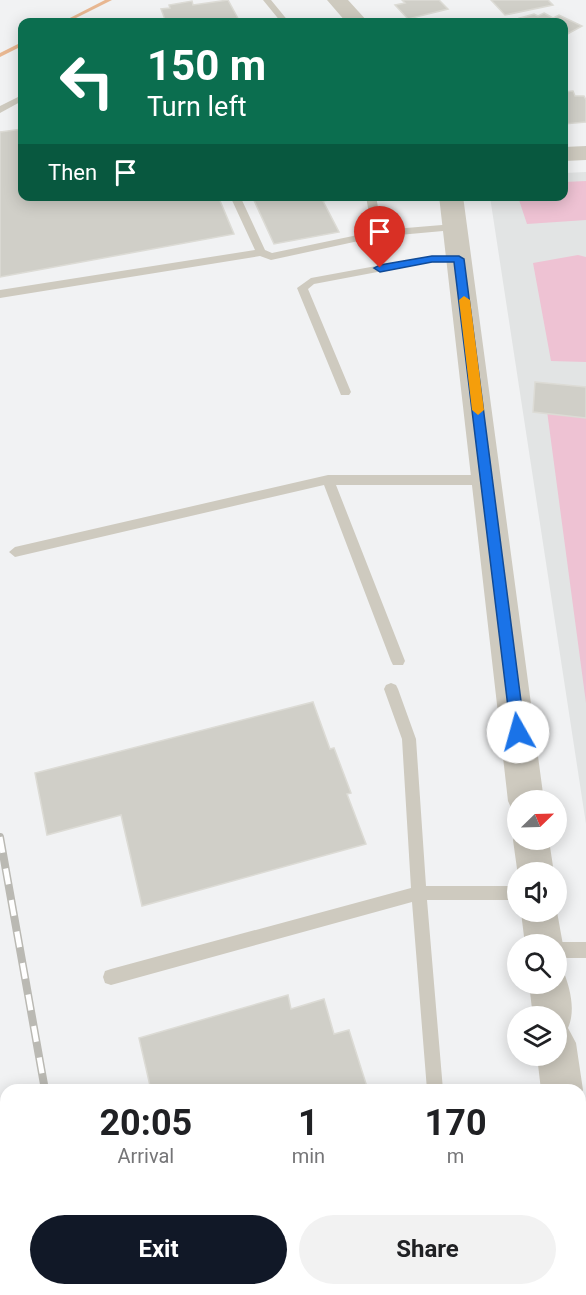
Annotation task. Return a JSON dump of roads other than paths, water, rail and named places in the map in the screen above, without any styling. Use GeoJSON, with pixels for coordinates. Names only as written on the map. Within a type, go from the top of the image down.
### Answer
{"type":"FeatureCollection","features":[{"type":"Feature","properties":{"kind":"street"},"geometry":{"type":"LineString","coordinates":[[338,0],[354,18]]}},
{"type":"Feature","properties":{"kind":"street"},"geometry":{"type":"LineString","coordinates":[[568,154],[586,153]]}},
{"type":"Feature","properties":{"kind":"street"},"geometry":{"type":"LineString","coordinates":[[451,201],[525,790]]}},
{"type":"Feature","properties":{"kind":"street"},"geometry":{"type":"LineString","coordinates":[[559,1066],[561,1084]]}},
{"type":"Feature","properties":{"kind":"lane"},"geometry":{"type":"LineString","coordinates":[[267,0],[282,18]]}},
{"type":"Feature","properties":{"kind":"lane"},"geometry":{"type":"LineString","coordinates":[[0,112],[18,101]]}},
{"type":"Feature","properties":{"kind":"lane"},"geometry":{"type":"LineString","coordinates":[[0,112],[18,110]]}},
{"type":"Feature","properties":{"kind":"lane"},"geometry":{"type":"LineString","coordinates":[[237,201],[261,252]]}},
{"type":"Feature","properties":{"kind":"lane"},"geometry":{"type":"LineString","coordinates":[[372,201],[377,234]]}},
{"type":"Feature","properties":{"kind":"lane"},"geometry":{"type":"LineString","coordinates":[[0,294],[261,252],[271,257],[377,234],[454,227]]}},
{"type":"Feature","properties":{"kind":"lane"},"geometry":{"type":"LineString","coordinates":[[345,392],[302,288],[311,281],[414,262],[459,259]]}},
{"type":"Feature","properties":{"kind":"lane"},"geometry":{"type":"LineString","coordinates":[[15,552],[328,480],[487,480]]}},
{"type":"Feature","properties":{"kind":"lane"},"geometry":{"type":"LineString","coordinates":[[328,480],[398,662]]}},
{"type":"Feature","properties":{"kind":"lane"},"geometry":{"type":"LineString","coordinates":[[391,689],[409,739],[435,1084]]}},
{"type":"Feature","properties":{"kind":"lane"},"geometry":{"type":"LineString","coordinates":[[111,977],[419,893],[507,893]]}},
{"type":"Feature","properties":{"kind":"lane"},"geometry":{"type":"LineString","coordinates":[[567,950],[586,950]]}},
{"type":"Feature","properties":{"kind":"waterway"},"geometry":{"type":"LineString","coordinates":[[73,18],[109,0]]}},
{"type":"Feature","properties":{"kind":"waterway"},"geometry":{"type":"LineString","coordinates":[[0,55],[18,46]]}},
{"type":"Feature","properties":{"kind":"railway"},"geometry":{"type":"LineString","coordinates":[[0,837],[44,1084]]}}]}
